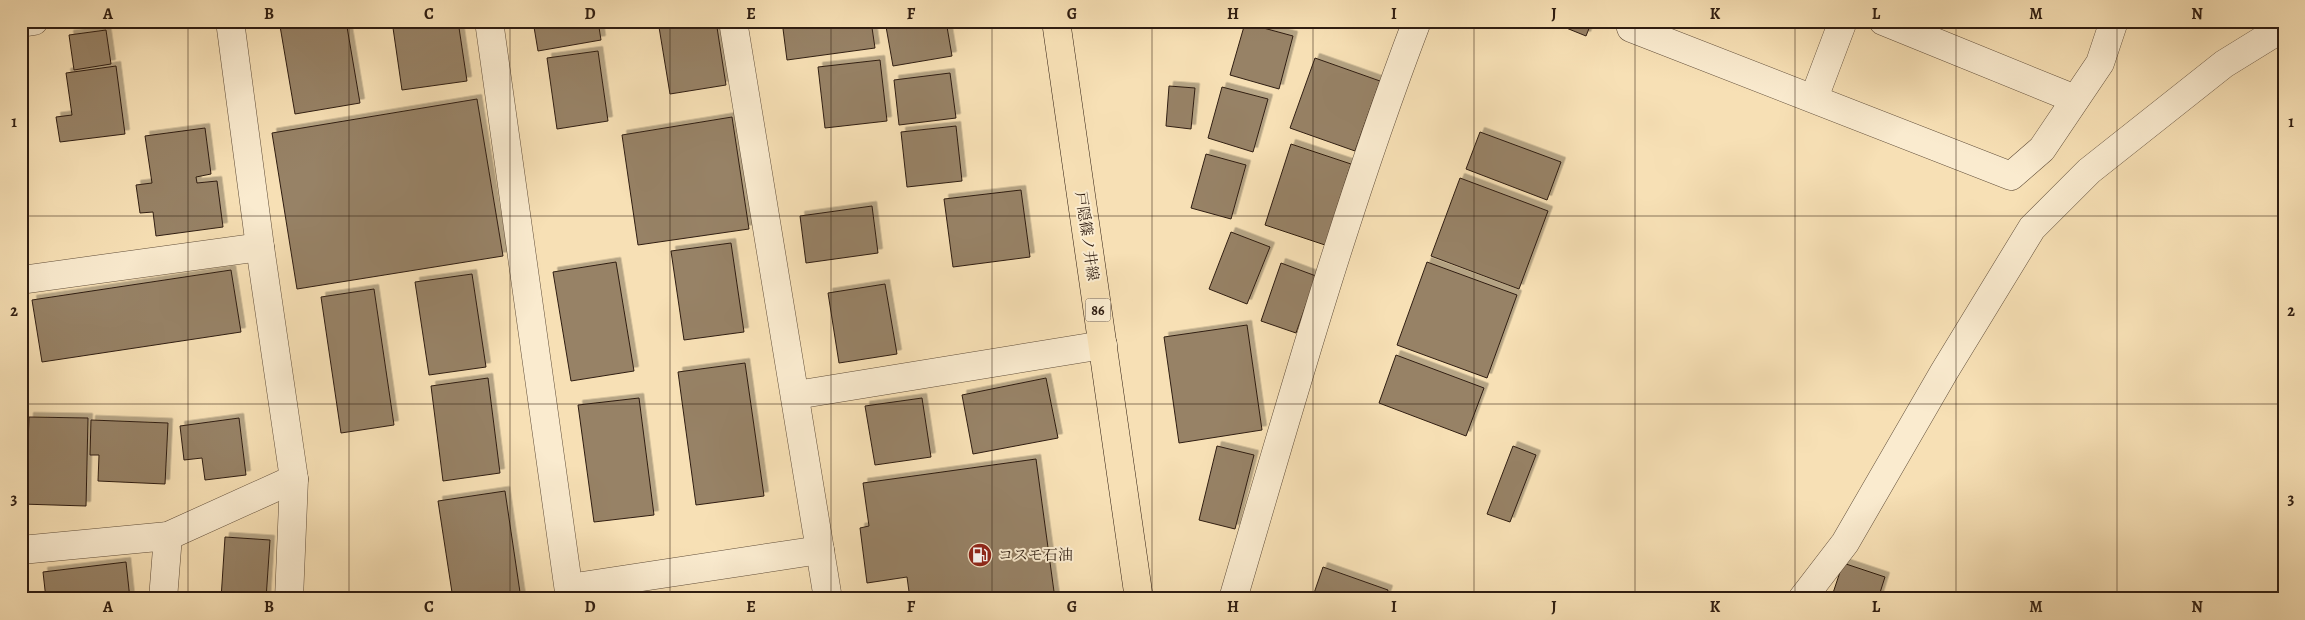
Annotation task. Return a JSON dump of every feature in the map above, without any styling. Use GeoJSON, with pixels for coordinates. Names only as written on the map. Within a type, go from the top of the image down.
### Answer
{"type":"FeatureCollection","features":[{"type":"Feature","properties":{"kind":"main road","name":"戸隠篠ノ井線"},"geometry":{"type":"LineString","coordinates":[[1056,21],[1139,599]]}},
{"type":"Feature","properties":{"kind":"street"},"geometry":{"type":"LineString","coordinates":[[21,23],[34,21]]}},
{"type":"Feature","properties":{"kind":"street"},"geometry":{"type":"LineString","coordinates":[[230,21],[260,247],[294,479],[289,599]]}},
{"type":"Feature","properties":{"kind":"street"},"geometry":{"type":"LineString","coordinates":[[489,21],[570,593],[820,550]]}},
{"type":"Feature","properties":{"kind":"street"},"geometry":{"type":"LineString","coordinates":[[734,21],[828,599]]}},
{"type":"Feature","properties":{"kind":"street"},"geometry":{"type":"LineString","coordinates":[[1233,599],[1305,353],[1390,93],[1417,21]]}},
{"type":"Feature","properties":{"kind":"street"},"geometry":{"type":"LineString","coordinates":[[1629,21],[1630,28],[1814,98],[2010,176],[2042,149],[2100,62],[2114,21]]}},
{"type":"Feature","properties":{"kind":"street"},"geometry":{"type":"LineString","coordinates":[[1814,98],[1843,21]]}},
{"type":"Feature","properties":{"kind":"street"},"geometry":{"type":"LineString","coordinates":[[1884,21],[2075,99]]}},
{"type":"Feature","properties":{"kind":"street"},"geometry":{"type":"LineString","coordinates":[[1802,599],[1845,543],[1944,372],[2032,228],[2089,171],[2224,64],[2284,28]]}},
{"type":"Feature","properties":{"kind":"street"},"geometry":{"type":"LineString","coordinates":[[21,280],[260,247]]}},
{"type":"Feature","properties":{"kind":"street"},"geometry":{"type":"LineString","coordinates":[[796,395],[1102,345]]}},
{"type":"Feature","properties":{"kind":"street"},"geometry":{"type":"LineString","coordinates":[[21,550],[168,536],[294,479]]}},
{"type":"Feature","properties":{"kind":"street"},"geometry":{"type":"LineString","coordinates":[[163,599],[168,536]]}},
{"type":"Feature","properties":{"kind":"building"},"geometry":{"type":"Polygon","coordinates":[[[307,21],[346,21],[360,103],[295,114],[280,26],[307,21]]]}},
{"type":"Feature","properties":{"kind":"building"},"geometry":{"type":"Polygon","coordinates":[[[392,21],[458,21],[467,81],[402,90],[392,21]]]}},
{"type":"Feature","properties":{"kind":"building"},"geometry":{"type":"Polygon","coordinates":[[[533,21],[598,21],[601,40],[538,51],[533,21]]]}},
{"type":"Feature","properties":{"kind":"building"},"geometry":{"type":"Polygon","coordinates":[[[658,21],[716,21],[726,85],[670,94],[658,21]]]}},
{"type":"Feature","properties":{"kind":"building"},"geometry":{"type":"Polygon","coordinates":[[[782,21],[871,21],[875,48],[787,60],[782,21]]]}},
{"type":"Feature","properties":{"kind":"building"},"geometry":{"type":"Polygon","coordinates":[[[885,21],[946,21],[952,56],[893,66],[885,21]]]}},
{"type":"Feature","properties":{"kind":"building"},"geometry":{"type":"Polygon","coordinates":[[[1549,21],[1592,21],[1586,36],[1549,21]]]}},
{"type":"Feature","properties":{"kind":"building"},"geometry":{"type":"Polygon","coordinates":[[[1245,23],[1293,36],[1279,89],[1230,75],[1245,23]]]}},
{"type":"Feature","properties":{"kind":"building"},"geometry":{"type":"Polygon","coordinates":[[[106,30],[111,64],[74,70],[69,35],[106,30]]]}},
{"type":"Feature","properties":{"kind":"building"},"geometry":{"type":"Polygon","coordinates":[[[598,51],[608,121],[557,129],[547,58],[598,51]]]}},
{"type":"Feature","properties":{"kind":"building"},"geometry":{"type":"Polygon","coordinates":[[[1315,58],[1380,81],[1355,151],[1290,128],[1315,58]]]}},
{"type":"Feature","properties":{"kind":"building"},"geometry":{"type":"Polygon","coordinates":[[[880,60],[887,121],[825,128],[818,67],[880,60]]]}},
{"type":"Feature","properties":{"kind":"building"},"geometry":{"type":"Polygon","coordinates":[[[116,66],[125,134],[60,142],[56,117],[72,115],[66,73],[116,66]]]}},
{"type":"Feature","properties":{"kind":"building"},"geometry":{"type":"Polygon","coordinates":[[[950,73],[956,118],[899,125],[894,80],[950,73]]]}},
{"type":"Feature","properties":{"kind":"building"},"geometry":{"type":"Polygon","coordinates":[[[1169,86],[1195,88],[1191,129],[1166,126],[1169,86]]]}},
{"type":"Feature","properties":{"kind":"building"},"geometry":{"type":"Polygon","coordinates":[[[1222,87],[1268,99],[1253,152],[1208,138],[1222,87]]]}},
{"type":"Feature","properties":{"kind":"building"},"geometry":{"type":"Polygon","coordinates":[[[477,99],[503,256],[297,289],[272,133],[477,99]]]}},
{"type":"Feature","properties":{"kind":"building"},"geometry":{"type":"Polygon","coordinates":[[[732,117],[749,229],[638,245],[622,135],[732,117]]]}},
{"type":"Feature","properties":{"kind":"building"},"geometry":{"type":"Polygon","coordinates":[[[956,126],[962,181],[907,187],[901,132],[956,126]]]}},
{"type":"Feature","properties":{"kind":"building"},"geometry":{"type":"Polygon","coordinates":[[[205,128],[211,174],[196,177],[197,183],[217,181],[223,227],[156,236],[153,212],[140,213],[136,185],[152,183],[145,136],[205,128]]]}},
{"type":"Feature","properties":{"kind":"building"},"geometry":{"type":"Polygon","coordinates":[[[1480,132],[1561,162],[1547,200],[1466,169],[1480,132]]]}},
{"type":"Feature","properties":{"kind":"building"},"geometry":{"type":"Polygon","coordinates":[[[1291,144],[1351,164],[1325,245],[1265,225],[1291,144]]]}},
{"type":"Feature","properties":{"kind":"building"},"geometry":{"type":"Polygon","coordinates":[[[1206,154],[1246,165],[1231,219],[1191,208],[1206,154]]]}},
{"type":"Feature","properties":{"kind":"building"},"geometry":{"type":"Polygon","coordinates":[[[1460,178],[1548,211],[1519,289],[1431,256],[1460,178]]]}},
{"type":"Feature","properties":{"kind":"building"},"geometry":{"type":"Polygon","coordinates":[[[1021,190],[1030,257],[953,267],[944,199],[1021,190]]]}},
{"type":"Feature","properties":{"kind":"building"},"geometry":{"type":"Polygon","coordinates":[[[872,206],[878,253],[806,263],[800,216],[872,206]]]}},
{"type":"Feature","properties":{"kind":"building"},"geometry":{"type":"Polygon","coordinates":[[[1231,232],[1270,247],[1247,304],[1209,289],[1231,232]]]}},
{"type":"Feature","properties":{"kind":"building"},"geometry":{"type":"Polygon","coordinates":[[[731,243],[744,332],[684,340],[671,251],[731,243]]]}},
{"type":"Feature","properties":{"kind":"building"},"geometry":{"type":"Polygon","coordinates":[[[616,262],[634,371],[571,381],[553,272],[616,262]]]}},
{"type":"Feature","properties":{"kind":"building"},"geometry":{"type":"Polygon","coordinates":[[[1427,262],[1517,295],[1487,378],[1397,345],[1427,262]]]}},
{"type":"Feature","properties":{"kind":"building"},"geometry":{"type":"Polygon","coordinates":[[[1281,263],[1316,276],[1296,333],[1261,321],[1281,263]]]}},
{"type":"Feature","properties":{"kind":"building"},"geometry":{"type":"Polygon","coordinates":[[[231,270],[241,332],[42,362],[32,300],[231,270]]]}},
{"type":"Feature","properties":{"kind":"building"},"geometry":{"type":"Polygon","coordinates":[[[472,274],[486,367],[429,375],[415,282],[472,274]]]}},
{"type":"Feature","properties":{"kind":"building"},"geometry":{"type":"Polygon","coordinates":[[[885,284],[897,354],[839,363],[828,293],[885,284]]]}},
{"type":"Feature","properties":{"kind":"building"},"geometry":{"type":"Polygon","coordinates":[[[374,289],[394,425],[341,433],[321,297],[374,289]]]}},
{"type":"Feature","properties":{"kind":"building"},"geometry":{"type":"Polygon","coordinates":[[[1247,325],[1262,430],[1179,443],[1164,337],[1247,325]]]}},
{"type":"Feature","properties":{"kind":"building"},"geometry":{"type":"Polygon","coordinates":[[[1396,355],[1484,388],[1466,436],[1379,403],[1396,355]]]}},
{"type":"Feature","properties":{"kind":"building"},"geometry":{"type":"Polygon","coordinates":[[[745,363],[764,496],[696,505],[678,372],[745,363]]]}},
{"type":"Feature","properties":{"kind":"building"},"geometry":{"type":"Polygon","coordinates":[[[488,378],[500,473],[443,481],[431,386],[488,378]]]}},
{"type":"Feature","properties":{"kind":"building"},"geometry":{"type":"Polygon","coordinates":[[[1046,378],[1058,438],[973,454],[962,395],[1046,378]]]}},
{"type":"Feature","properties":{"kind":"building"},"geometry":{"type":"Polygon","coordinates":[[[639,398],[654,515],[594,522],[578,405],[639,398]]]}},
{"type":"Feature","properties":{"kind":"building"},"geometry":{"type":"Polygon","coordinates":[[[922,398],[931,457],[875,465],[865,406],[922,398]]]}},
{"type":"Feature","properties":{"kind":"building"},"geometry":{"type":"Polygon","coordinates":[[[29,417],[88,418],[86,506],[21,504],[21,445],[28,445],[29,417]]]}},
{"type":"Feature","properties":{"kind":"building"},"geometry":{"type":"Polygon","coordinates":[[[239,418],[246,475],[205,480],[202,458],[184,460],[180,426],[239,418]]]}},
{"type":"Feature","properties":{"kind":"building"},"geometry":{"type":"Polygon","coordinates":[[[91,420],[168,423],[165,484],[98,481],[99,455],[90,455],[91,420]]]}},
{"type":"Feature","properties":{"kind":"building"},"geometry":{"type":"Polygon","coordinates":[[[1217,446],[1254,455],[1235,529],[1199,520],[1217,446]]]}},
{"type":"Feature","properties":{"kind":"building"},"geometry":{"type":"Polygon","coordinates":[[[1513,446],[1536,455],[1510,522],[1487,514],[1513,446]]]}},
{"type":"Feature","properties":{"kind":"building"},"geometry":{"type":"Polygon","coordinates":[[[1036,459],[1055,599],[910,599],[907,577],[867,583],[860,528],[869,526],[863,483],[1036,459]]]}},
{"type":"Feature","properties":{"kind":"building"},"geometry":{"type":"Polygon","coordinates":[[[505,491],[521,599],[453,599],[438,501],[505,491]]]}},
{"type":"Feature","properties":{"kind":"building"},"geometry":{"type":"Polygon","coordinates":[[[225,537],[270,540],[266,599],[221,599],[225,537]]]}},
{"type":"Feature","properties":{"kind":"building"},"geometry":{"type":"Polygon","coordinates":[[[126,562],[130,599],[46,599],[43,572],[126,562]]]}},
{"type":"Feature","properties":{"kind":"building"},"geometry":{"type":"Polygon","coordinates":[[[1843,563],[1885,577],[1878,599],[1831,599],[1843,563]]]}},
{"type":"Feature","properties":{"kind":"building"},"geometry":{"type":"Polygon","coordinates":[[[1323,567],[1388,590],[1385,599],[1312,599],[1323,567]]]}},
{"type":"Feature","properties":{"kind":"place","name":"コスモ石油"},"geometry":{"type":"Point","coordinates":[980,555]}}]}
